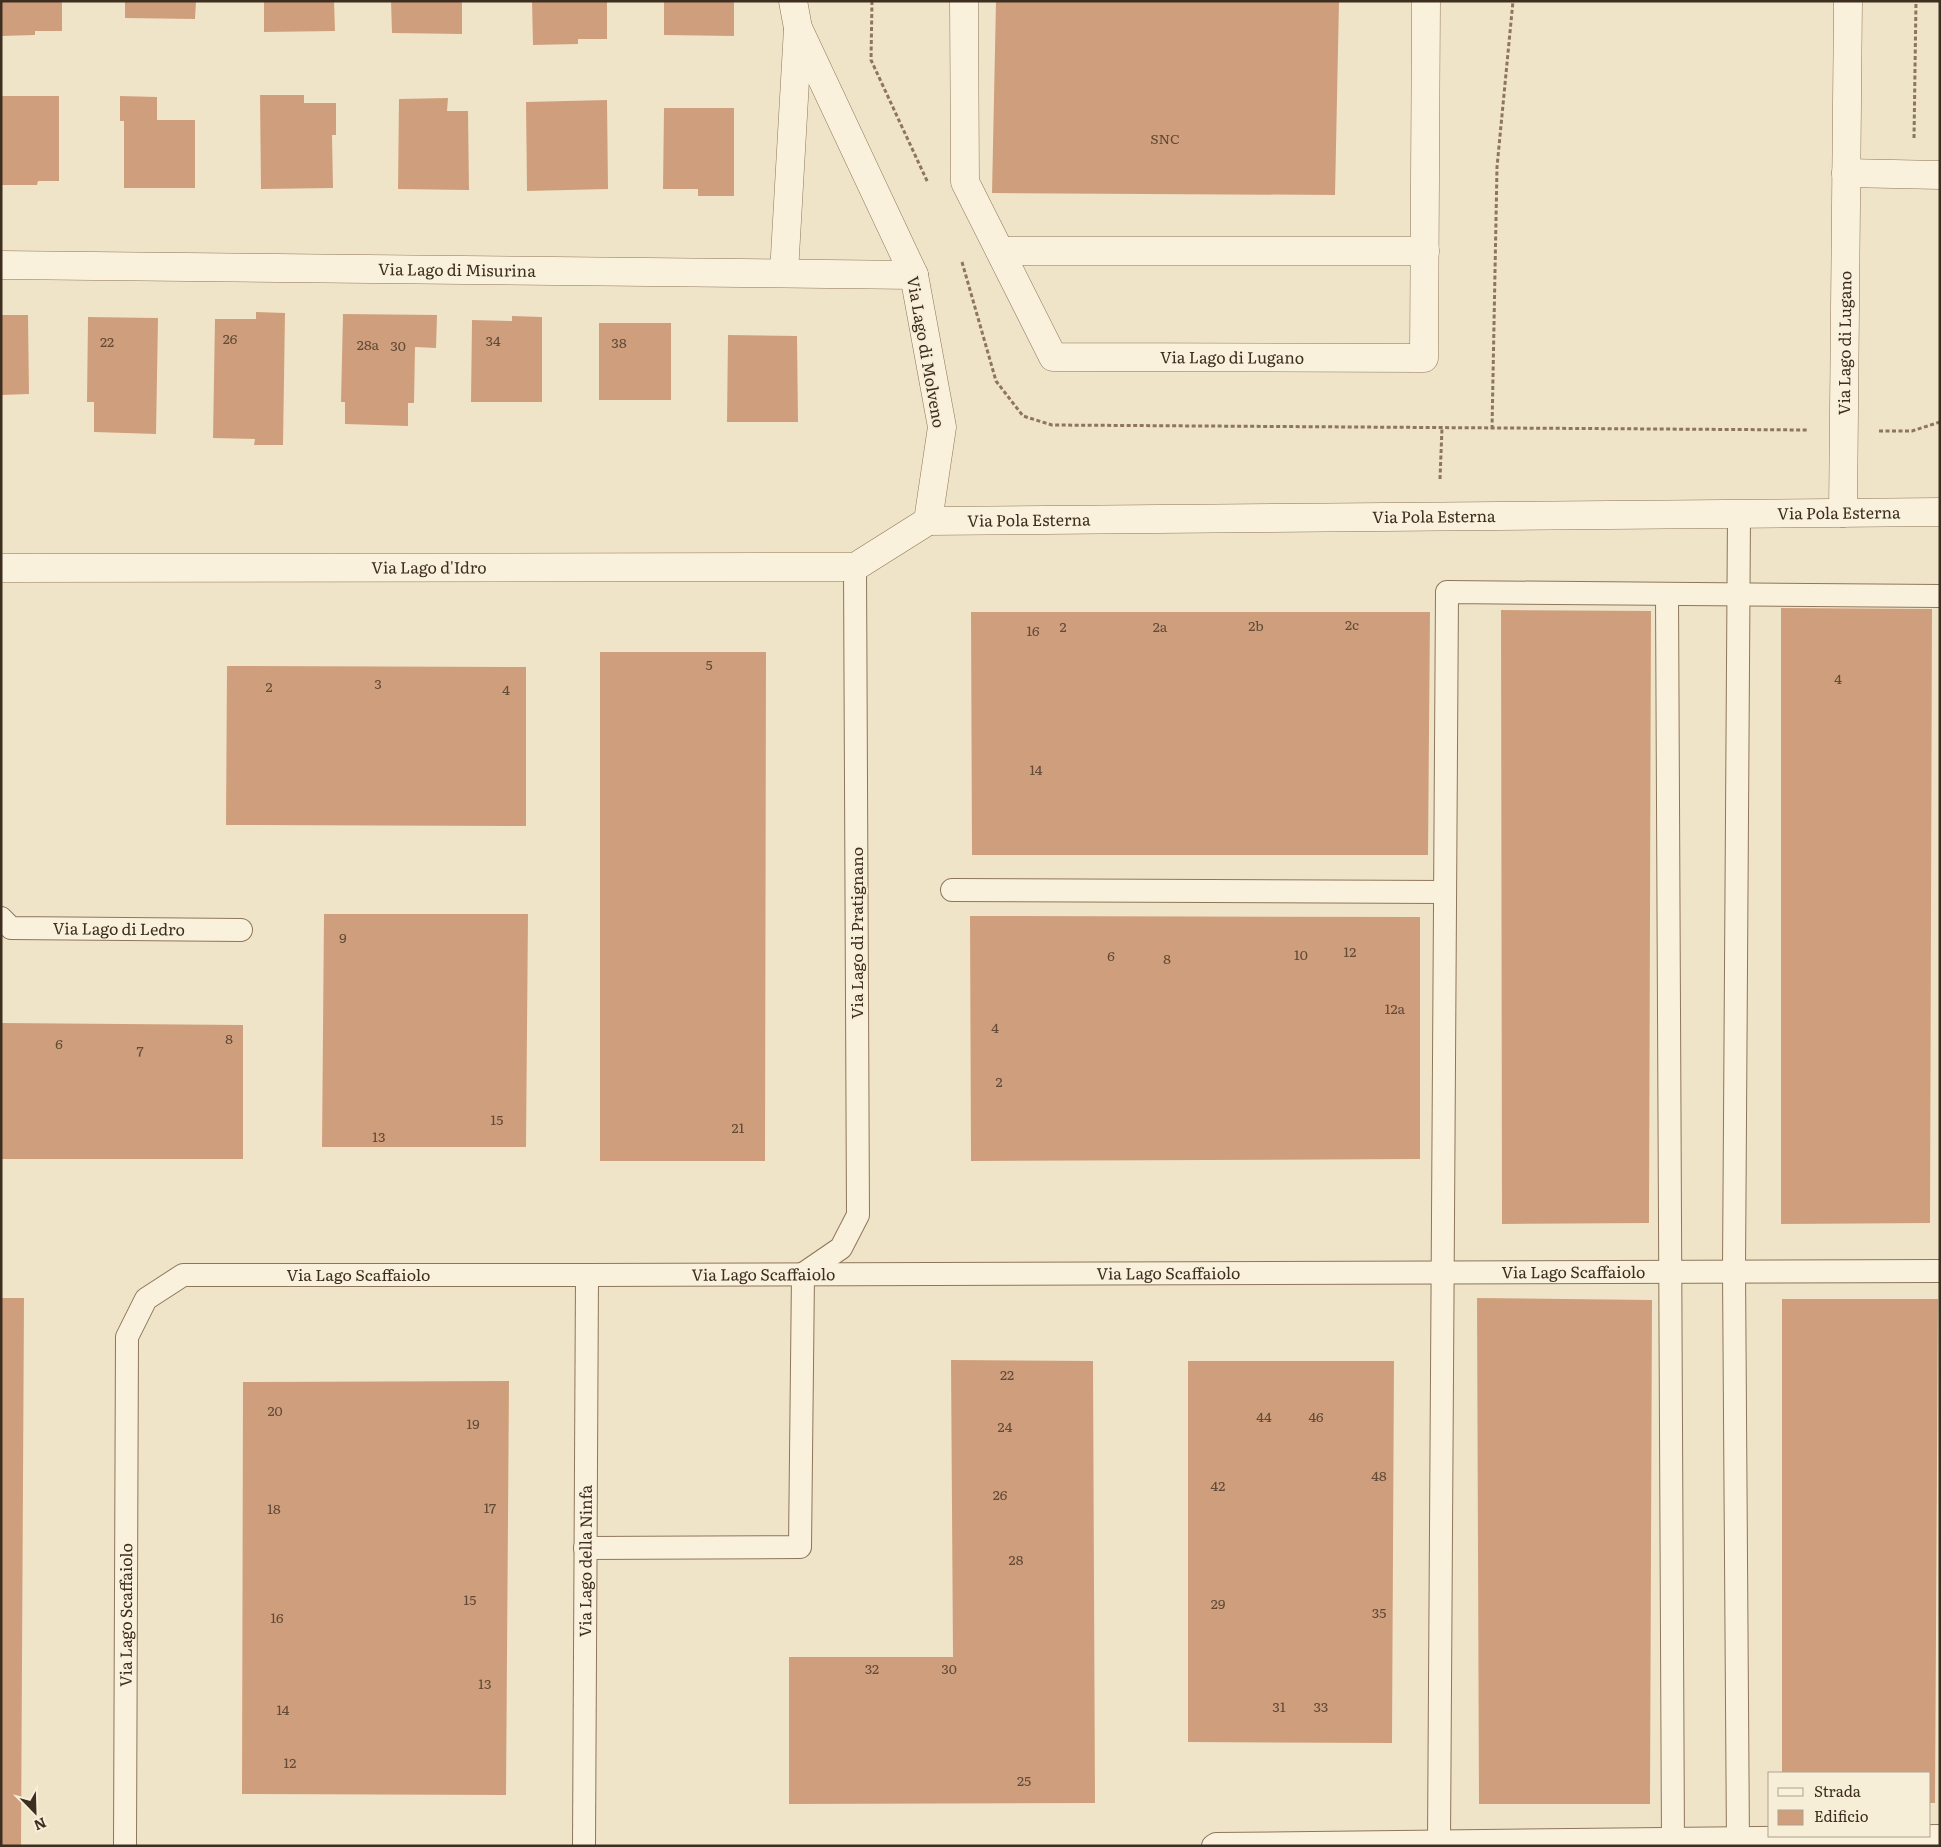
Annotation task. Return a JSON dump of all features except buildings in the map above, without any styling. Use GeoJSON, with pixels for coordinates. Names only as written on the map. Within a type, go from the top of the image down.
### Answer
{"type":"FeatureCollection","features":[{"type":"Feature","properties":{"kind":"street","name":"Via Lago di Molveno"},"geometry":{"type":"LineString","coordinates":[[794,1],[798,28],[914,275],[942,427],[928,521]]}},
{"type":"Feature","properties":{"kind":"street","name":"Via Lago di Lugano"},"geometry":{"type":"LineString","coordinates":[[964,1],[965,182],[1053,356],[1424,358],[1426,1]]}},
{"type":"Feature","properties":{"kind":"street","name":"Via Lago di Lugano"},"geometry":{"type":"LineString","coordinates":[[1843,513],[1848,1]]}},
{"type":"Feature","properties":{"kind":"street"},"geometry":{"type":"LineString","coordinates":[[784,274],[798,28]]}},
{"type":"Feature","properties":{"kind":"street"},"geometry":{"type":"LineString","coordinates":[[1846,173],[1927,175]]}},
{"type":"Feature","properties":{"kind":"street"},"geometry":{"type":"LineString","coordinates":[[1000,251],[1425,251]]}},
{"type":"Feature","properties":{"kind":"street","name":"Via Lago di Misurina"},"geometry":{"type":"LineString","coordinates":[[1,265],[914,275]]}},
{"type":"Feature","properties":{"kind":"street","name":"Via Pola Esterna"},"geometry":{"type":"LineString","coordinates":[[928,521],[1940,512]]}},
{"type":"Feature","properties":{"kind":"street"},"geometry":{"type":"LineString","coordinates":[[855,567],[928,521]]}},
{"type":"Feature","properties":{"kind":"street","name":"Via Lago d'Idro"},"geometry":{"type":"LineString","coordinates":[[1,568],[855,567]]}},
{"type":"Feature","properties":{"kind":"lane"},"geometry":{"type":"LineString","coordinates":[[1738,1842],[1734,1270],[1739,514]]}},
{"type":"Feature","properties":{"kind":"lane","name":"Via Lago di Pratignano"},"geometry":{"type":"LineString","coordinates":[[803,1274],[842,1248],[858,1215],[855,567]]}},
{"type":"Feature","properties":{"kind":"lane"},"geometry":{"type":"LineString","coordinates":[[1438,1842],[1447,592],[1940,596]]}},
{"type":"Feature","properties":{"kind":"lane"},"geometry":{"type":"LineString","coordinates":[[1667,594],[1673,1843]]}},
{"type":"Feature","properties":{"kind":"lane"},"geometry":{"type":"LineString","coordinates":[[952,890],[1444,892]]}},
{"type":"Feature","properties":{"kind":"lane","name":"Via Lago di Ledro"},"geometry":{"type":"LineString","coordinates":[[1,918],[11,928],[241,930]]}},
{"type":"Feature","properties":{"kind":"lane","name":"Via Lago Scaffaiolo"},"geometry":{"type":"LineString","coordinates":[[125,1846],[127,1337],[146,1299],[184,1275],[587,1276],[1940,1270]]}},
{"type":"Feature","properties":{"kind":"lane"},"geometry":{"type":"LineString","coordinates":[[585,1548],[800,1547],[803,1274]]}},
{"type":"Feature","properties":{"kind":"lane","name":"Via Lago della Ninfa"},"geometry":{"type":"LineString","coordinates":[[584,1846],[587,1276]]}},
{"type":"Feature","properties":{"kind":"lane"},"geometry":{"type":"LineString","coordinates":[[1213,1846],[1216,1844],[1386,1844],[1438,1842],[1673,1843],[1906,1837]]}},
{"type":"Feature","properties":{"kind":"path"},"geometry":{"type":"LineString","coordinates":[[1492,429],[1497,166],[1513,1]]}},
{"type":"Feature","properties":{"kind":"path"},"geometry":{"type":"LineString","coordinates":[[1916,1],[1927,175]]}},
{"type":"Feature","properties":{"kind":"path"},"geometry":{"type":"LineString","coordinates":[[1440,517],[1442,428]]}}]}
